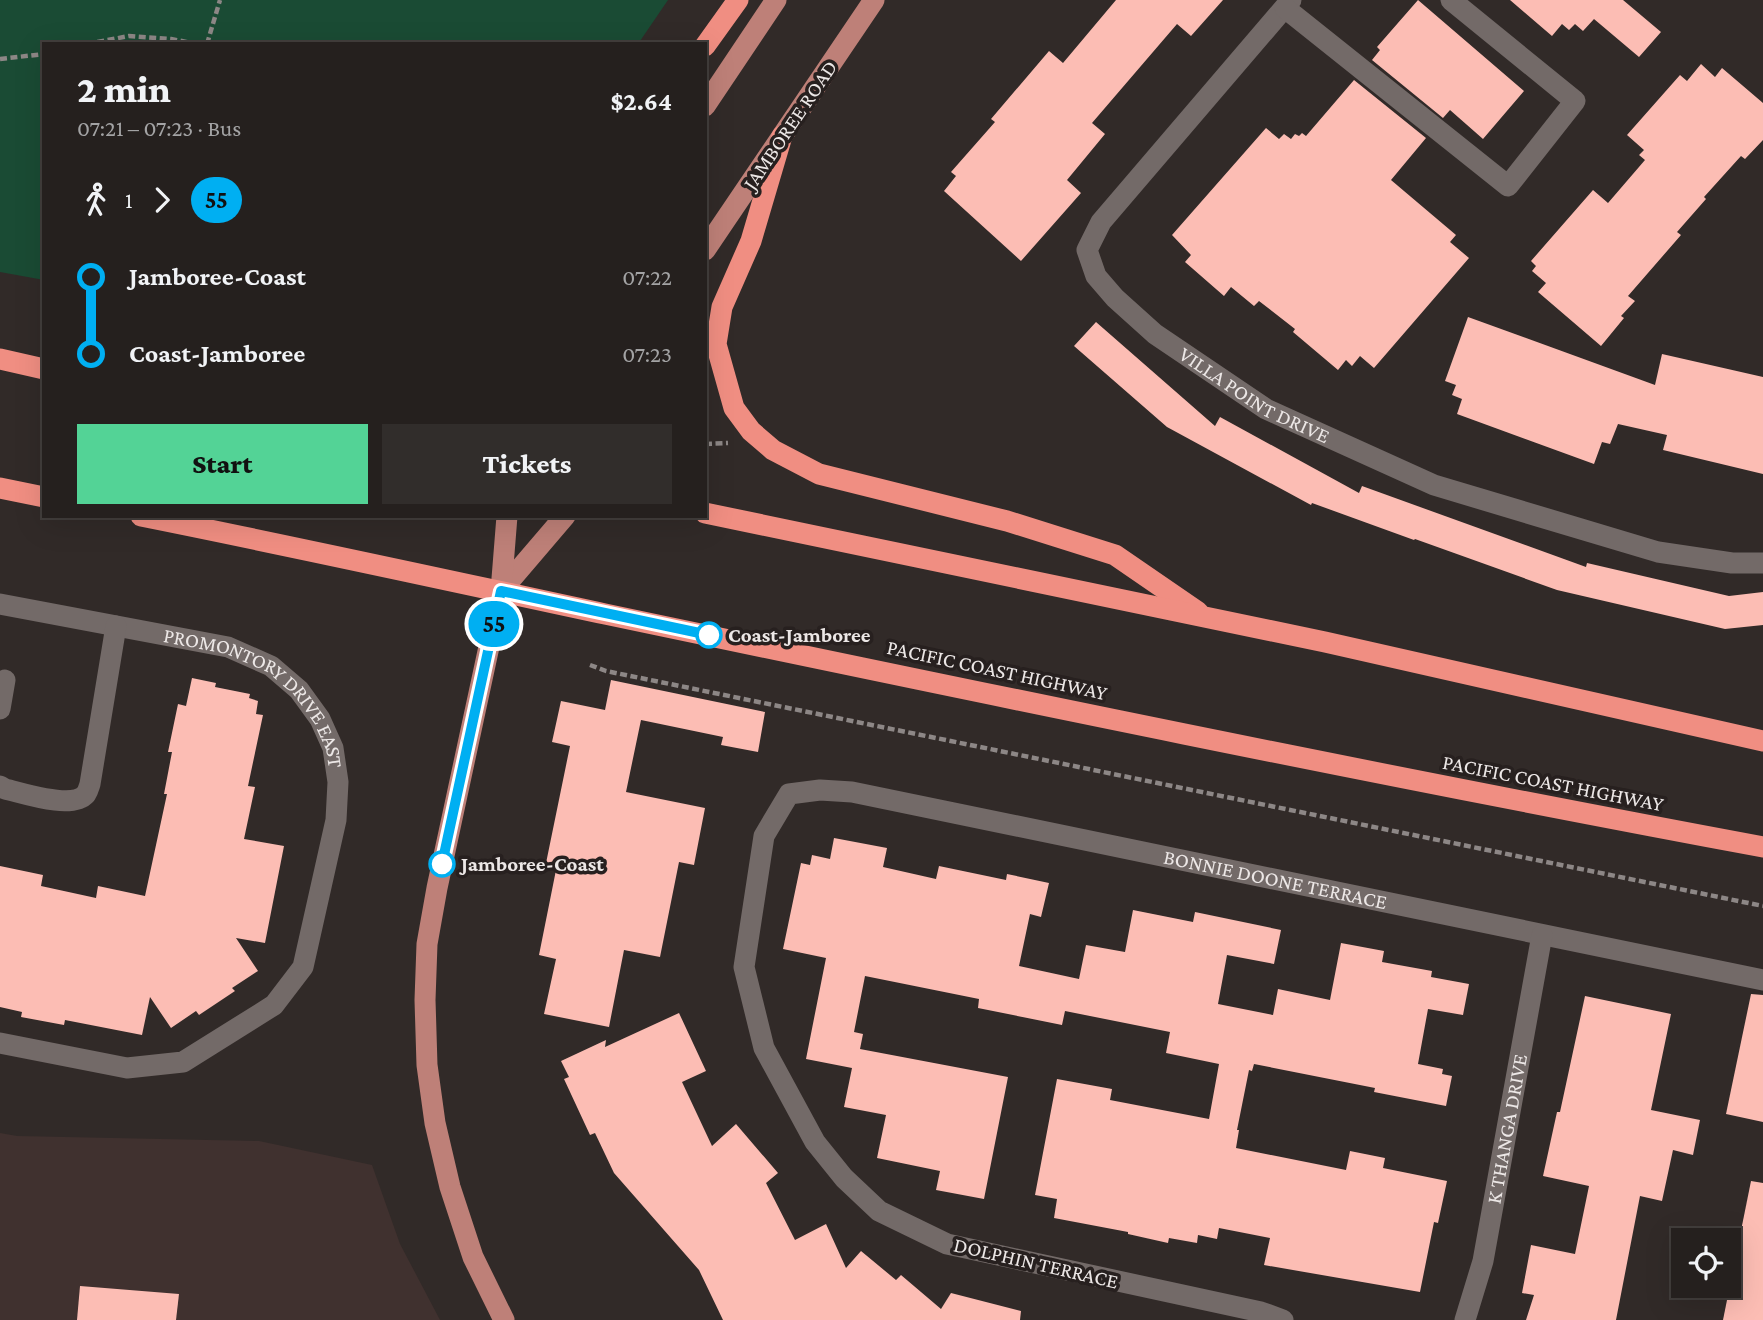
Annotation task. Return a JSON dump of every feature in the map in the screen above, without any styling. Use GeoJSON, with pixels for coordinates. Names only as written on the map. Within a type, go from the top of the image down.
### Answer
{"type":"FeatureCollection","features":[{"type":"Feature","properties":{"kind":"highway"},"geometry":{"type":"LineString","coordinates":[[707,43],[738,0]]}},
{"type":"Feature","properties":{"kind":"highway"},"geometry":{"type":"LineString","coordinates":[[782,136],[751,241],[722,307],[716,344],[734,408],[751,431],[773,450],[819,474],[1007,521],[1115,555],[1206,618]]}},
{"type":"Feature","properties":{"kind":"highway"},"geometry":{"type":"LineString","coordinates":[[0,359],[42,369]]}},
{"type":"Feature","properties":{"kind":"highway"},"geometry":{"type":"LineString","coordinates":[[0,488],[42,497]]}},
{"type":"Feature","properties":{"kind":"highway"},"geometry":{"type":"LineString","coordinates":[[707,513],[1206,618],[1763,741]]}},
{"type":"Feature","properties":{"kind":"highway","name":"PACIFIC COAST HIGHWAY"},"geometry":{"type":"LineString","coordinates":[[151,518],[1440,787],[1763,847]]}},
{"type":"Feature","properties":{"kind":"main road"},"geometry":{"type":"LineString","coordinates":[[707,103],[776,0]]}},
{"type":"Feature","properties":{"kind":"main road","name":"JAMBOREE ROAD"},"geometry":{"type":"LineString","coordinates":[[707,247],[874,0]]}},
{"type":"Feature","properties":{"kind":"main road"},"geometry":{"type":"LineString","coordinates":[[504,1320],[473,1257],[450,1187],[435,1123],[427,1065],[425,1000],[427,944],[501,591],[507,518]]}},
{"type":"Feature","properties":{"kind":"main road"},"geometry":{"type":"LineString","coordinates":[[501,591],[563,518]]}},
{"type":"Feature","properties":{"kind":"street","name":"VILLA POINT DRIVE"},"geometry":{"type":"LineString","coordinates":[[1451,0],[1575,102],[1508,186],[1288,4],[1101,222],[1087,250],[1096,276],[1115,298],[1155,334],[1266,409],[1434,485],[1658,552],[1731,563],[1763,562]]}},
{"type":"Feature","properties":{"kind":"street","name":"PROMONTORY DRIVE EAST"},"geometry":{"type":"LineString","coordinates":[[0,604],[228,647],[271,666],[299,690],[320,719],[333,748],[338,782],[336,820],[303,967],[274,1005],[183,1062],[127,1068],[0,1043]]}},
{"type":"Feature","properties":{"kind":"street"},"geometry":{"type":"LineString","coordinates":[[0,786],[65,802],[77,800],[86,794],[90,784],[116,626]]}},
{"type":"Feature","properties":{"kind":"street"},"geometry":{"type":"LineString","coordinates":[[0,709],[5,680]]}},
{"type":"Feature","properties":{"kind":"street","name":"BONNIE DOONE TERRACE"},"geometry":{"type":"LineString","coordinates":[[789,794],[820,790],[852,792],[1763,980]]}},
{"type":"Feature","properties":{"kind":"street","name":"DOLPHIN TERRACE"},"geometry":{"type":"LineString","coordinates":[[789,794],[764,836],[744,967],[764,1048],[815,1142],[844,1178],[879,1211],[947,1244],[1261,1312],[1283,1320]]}},
{"type":"Feature","properties":{"kind":"street","name":"K THANGA DRIVE"},"geometry":{"type":"LineString","coordinates":[[1465,1320],[1483,1261],[1542,935]]}},
{"type":"Feature","properties":{"kind":"path"},"geometry":{"type":"LineString","coordinates":[[208,42],[220,0]]}},
{"type":"Feature","properties":{"kind":"path"},"geometry":{"type":"LineString","coordinates":[[98,42],[129,36],[171,38],[188,42]]}},
{"type":"Feature","properties":{"kind":"path"},"geometry":{"type":"LineString","coordinates":[[0,59],[42,54]]}},
{"type":"Feature","properties":{"kind":"path"},"geometry":{"type":"LineString","coordinates":[[707,444],[735,443]]}},
{"type":"Feature","properties":{"kind":"path"},"geometry":{"type":"LineString","coordinates":[[590,665],[1763,906]]}},
{"type":"Feature","properties":{"kind":"shaded area"},"geometry":{"type":"Polygon","coordinates":[[[0,1133],[17,1136],[259,1141],[372,1165],[400,1244],[440,1320],[0,1320],[0,1133]]]}},
{"type":"Feature","properties":{"kind":"green space"},"geometry":{"type":"Polygon","coordinates":[[[0,0],[668,0],[639,42],[42,42],[42,280],[0,272],[0,0]]]}},
{"type":"Feature","properties":{"kind":"building"},"geometry":{"type":"Polygon","coordinates":[[[1116,0],[1223,0],[1191,36],[1177,24],[1092,123],[1105,134],[1067,180],[1081,193],[1021,261],[944,191],[956,176],[951,172],[995,122],[991,119],[1049,51],[1063,63],[1116,0]]]}},
{"type":"Feature","properties":{"kind":"building"},"geometry":{"type":"Polygon","coordinates":[[[1418,0],[1524,91],[1483,139],[1450,110],[1443,118],[1372,60],[1380,50],[1377,47],[1418,0]]]}},
{"type":"Feature","properties":{"kind":"building"},"geometry":{"type":"Polygon","coordinates":[[[1510,0],[1623,0],[1661,32],[1639,57],[1594,19],[1583,31],[1575,24],[1569,30],[1562,24],[1552,36],[1510,0]]]}},
{"type":"Feature","properties":{"kind":"building"},"geometry":{"type":"Polygon","coordinates":[[[1701,64],[1715,77],[1722,68],[1763,103],[1763,140],[1745,159],[1741,156],[1704,197],[1706,199],[1677,232],[1681,235],[1628,296],[1635,301],[1621,316],[1624,318],[1601,346],[1538,292],[1546,283],[1532,271],[1536,266],[1531,261],[1593,190],[1608,203],[1645,160],[1639,155],[1644,150],[1627,135],[1680,75],[1687,81],[1701,64]]]}},
{"type":"Feature","properties":{"kind":"building"},"geometry":{"type":"Polygon","coordinates":[[[1354,80],[1426,138],[1391,180],[1456,235],[1450,242],[1469,258],[1374,368],[1360,356],[1352,366],[1346,360],[1338,370],[1293,332],[1295,329],[1259,301],[1254,306],[1231,287],[1224,296],[1185,262],[1191,255],[1172,235],[1266,128],[1279,139],[1284,134],[1291,139],[1295,134],[1299,136],[1302,133],[1306,136],[1354,80]]]}},
{"type":"Feature","properties":{"kind":"building"},"geometry":{"type":"Polygon","coordinates":[[[1468,317],[1655,385],[1662,354],[1763,377],[1763,474],[1663,450],[1667,435],[1618,424],[1610,444],[1602,442],[1594,464],[1457,414],[1462,399],[1452,395],[1456,385],[1445,381],[1468,317]]]}},
{"type":"Feature","properties":{"kind":"building"},"geometry":{"type":"Polygon","coordinates":[[[1096,322],[1215,426],[1220,417],[1359,493],[1362,486],[1586,567],[1587,563],[1729,596],[1763,592],[1763,625],[1725,629],[1557,590],[1312,503],[1311,505],[1167,427],[1074,346],[1096,322]]]}},
{"type":"Feature","properties":{"kind":"building"},"geometry":{"type":"Polygon","coordinates":[[[192,678],[216,683],[215,687],[250,694],[249,698],[258,701],[256,714],[263,715],[248,786],[255,787],[244,839],[284,846],[265,943],[236,938],[258,971],[232,988],[235,991],[199,1015],[196,1011],[171,1028],[150,997],[142,1035],[65,1020],[64,1025],[21,1017],[22,1012],[0,1007],[0,866],[43,875],[41,886],[96,898],[98,886],[145,896],[167,794],[164,794],[172,752],[168,752],[178,704],[186,706],[192,678]]]}},
{"type":"Feature","properties":{"kind":"building"},"geometry":{"type":"Polygon","coordinates":[[[611,680],[765,712],[758,752],[721,745],[723,737],[641,720],[626,792],[705,808],[694,865],[679,862],[660,957],[624,950],[609,1027],[544,1014],[556,959],[539,955],[556,870],[545,868],[570,746],[552,742],[561,701],[605,710],[611,680]]]}},
{"type":"Feature","properties":{"kind":"building"},"geometry":{"type":"Polygon","coordinates":[[[834,838],[887,848],[883,867],[936,879],[939,866],[1006,880],[1007,874],[1049,883],[1041,917],[1030,914],[1019,966],[1079,979],[1086,945],[1125,952],[1133,910],[1193,922],[1195,912],[1281,930],[1274,964],[1227,955],[1218,1004],[1273,1015],[1278,989],[1330,1000],[1341,943],[1384,951],[1382,962],[1432,971],[1431,977],[1469,984],[1463,1015],[1428,1009],[1418,1064],[1443,1069],[1442,1074],[1452,1076],[1446,1106],[1374,1092],[1375,1088],[1254,1064],[1252,1071],[1249,1070],[1237,1130],[1236,1148],[1346,1170],[1350,1151],[1385,1158],[1383,1168],[1447,1181],[1438,1223],[1434,1222],[1420,1292],[1264,1265],[1270,1238],[1219,1228],[1217,1239],[1198,1235],[1197,1243],[1169,1238],[1168,1243],[1128,1232],[1054,1218],[1057,1199],[1035,1195],[1057,1079],[1112,1089],[1110,1100],[1209,1119],[1219,1064],[1166,1053],[1170,1032],[1065,1011],[1062,1025],[978,1008],[979,999],[865,976],[854,1032],[863,1034],[860,1049],[1008,1077],[984,1199],[936,1190],[940,1171],[877,1158],[886,1115],[844,1107],[852,1068],[806,1059],[826,958],[783,949],[801,863],[810,865],[812,855],[830,859],[834,838]]]}},
{"type":"Feature","properties":{"kind":"building"},"geometry":{"type":"Polygon","coordinates":[[[1751,994],[1763,995],[1763,1122],[1726,1114],[1751,994]]]}},
{"type":"Feature","properties":{"kind":"building"},"geometry":{"type":"Polygon","coordinates":[[[1585,996],[1671,1014],[1651,1110],[1700,1120],[1693,1155],[1673,1150],[1662,1201],[1640,1196],[1616,1320],[1526,1320],[1534,1295],[1522,1293],[1531,1245],[1575,1254],[1589,1186],[1543,1176],[1585,996]]]}},
{"type":"Feature","properties":{"kind":"building"},"geometry":{"type":"Polygon","coordinates":[[[679,1013],[706,1071],[682,1082],[712,1146],[736,1124],[778,1173],[766,1183],[795,1240],[826,1224],[846,1268],[861,1251],[896,1280],[901,1275],[941,1309],[951,1293],[1021,1311],[1020,1320],[723,1320],[699,1270],[614,1173],[595,1133],[590,1135],[564,1079],[569,1077],[561,1061],[606,1040],[605,1047],[679,1013]]]}},
{"type":"Feature","properties":{"kind":"building"},"geometry":{"type":"Polygon","coordinates":[[[1751,1181],[1763,1183],[1763,1320],[1723,1320],[1727,1298],[1741,1298],[1741,1231],[1751,1181]]]}},
{"type":"Feature","properties":{"kind":"building"},"geometry":{"type":"Polygon","coordinates":[[[80,1286],[179,1294],[176,1320],[77,1320],[80,1286]]]}},
{"type":"Feature","properties":{"kind":"bus line","name":"55"},"geometry":{"type":"LineString","coordinates":[[442,864],[501,591],[709,635]]}},
{"type":"Feature","properties":{"kind":"place","name":"Coast-Jamboree"},"geometry":{"type":"Point","coordinates":[709,635]}},
{"type":"Feature","properties":{"kind":"place","name":"Jamboree-Coast"},"geometry":{"type":"Point","coordinates":[442,864]}}]}
